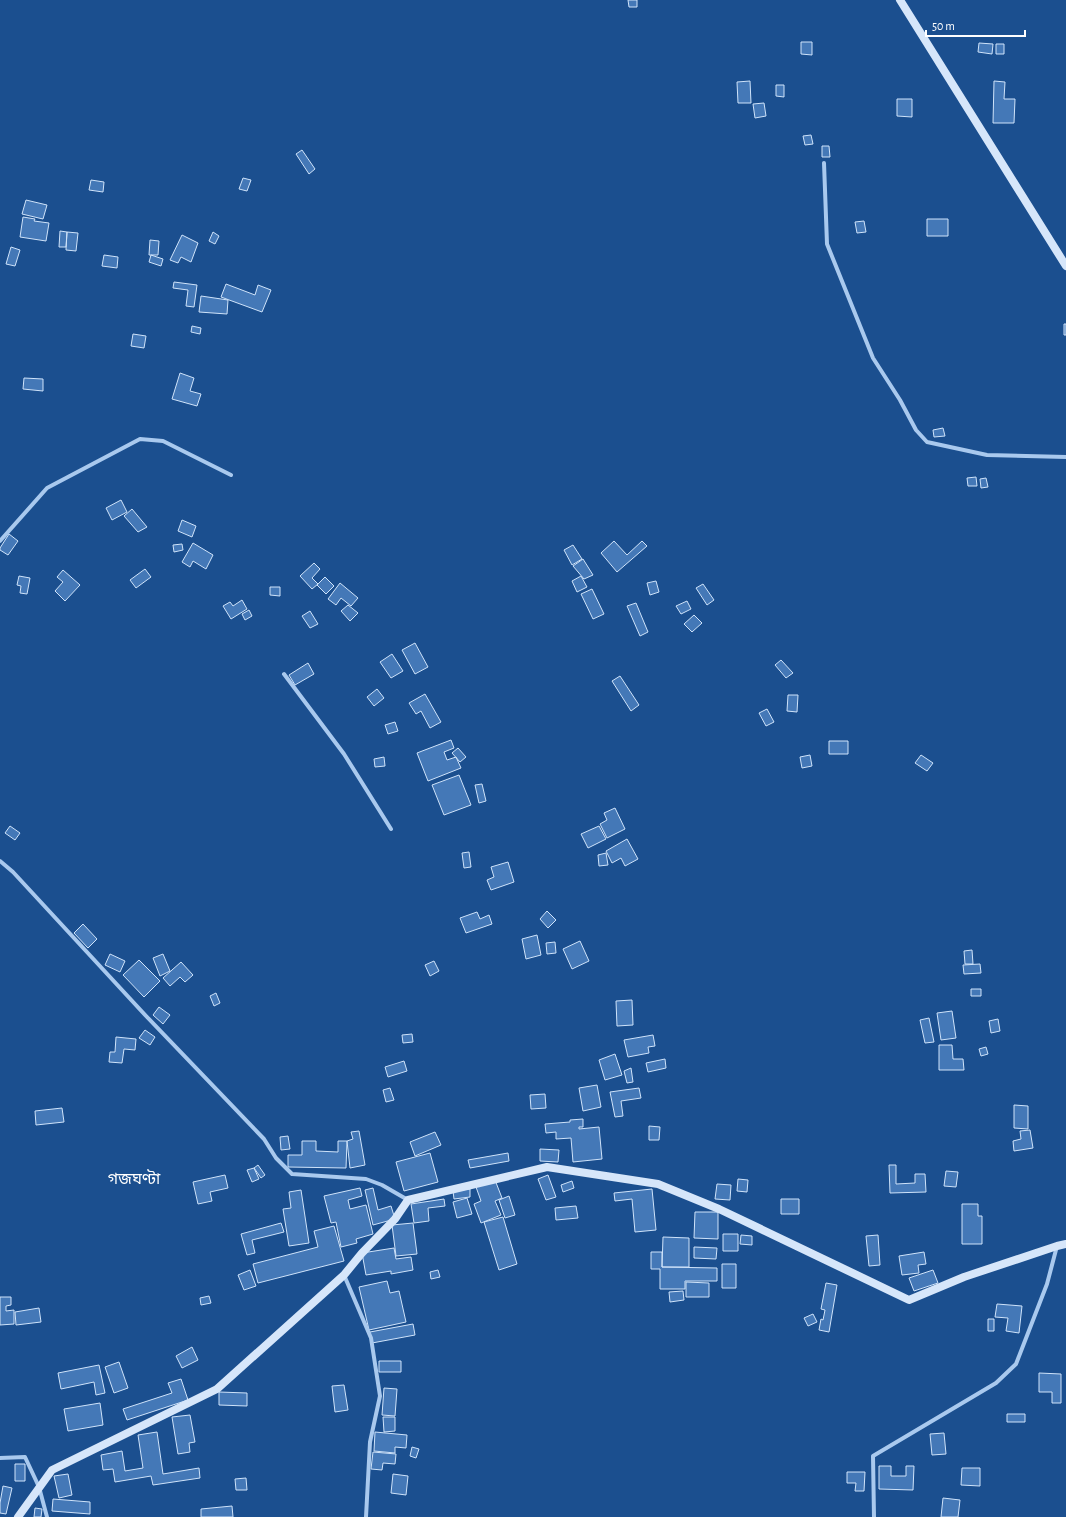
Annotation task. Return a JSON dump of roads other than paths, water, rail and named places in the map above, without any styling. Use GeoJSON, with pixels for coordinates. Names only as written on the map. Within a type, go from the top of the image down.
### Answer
{"type":"FeatureCollection","features":[{"type":"Feature","properties":{"kind":"street"},"geometry":{"type":"LineString","coordinates":[[900,0],[1066,266]]}},
{"type":"Feature","properties":{"kind":"street"},"geometry":{"type":"LineString","coordinates":[[824,163],[827,244],[873,358],[900,400],[916,430],[928,442],[987,455],[1066,457]]}},
{"type":"Feature","properties":{"kind":"street"},"geometry":{"type":"LineString","coordinates":[[0,541],[47,488],[140,439],[163,441],[232,475]]}},
{"type":"Feature","properties":{"kind":"street"},"geometry":{"type":"LineString","coordinates":[[284,674],[344,754],[391,829]]}},
{"type":"Feature","properties":{"kind":"street"},"geometry":{"type":"LineString","coordinates":[[0,861],[13,872],[147,1017],[264,1140],[276,1158],[292,1174],[366,1179],[382,1185],[408,1200],[547,1167],[658,1184],[718,1208],[909,1300],[964,1276],[1066,1244]]}},
{"type":"Feature","properties":{"kind":"street"},"geometry":{"type":"LineString","coordinates":[[18,1517],[52,1470],[217,1389],[344,1276],[362,1253],[395,1220],[408,1200]]}},
{"type":"Feature","properties":{"kind":"street"},"geometry":{"type":"LineString","coordinates":[[874,1517],[873,1456],[996,1383],[1016,1364],[1047,1284],[1057,1246]]}},
{"type":"Feature","properties":{"kind":"street"},"geometry":{"type":"LineString","coordinates":[[344,1276],[371,1338],[380,1396],[370,1442],[366,1517]]}},
{"type":"Feature","properties":{"kind":"street"},"geometry":{"type":"LineString","coordinates":[[0,1458],[25,1458],[39,1487],[47,1517]]}},
{"type":"Feature","properties":{"kind":"district","name":"গজঘণ্টা"},"geometry":{"type":"Point","coordinates":[134,1179]}}]}
